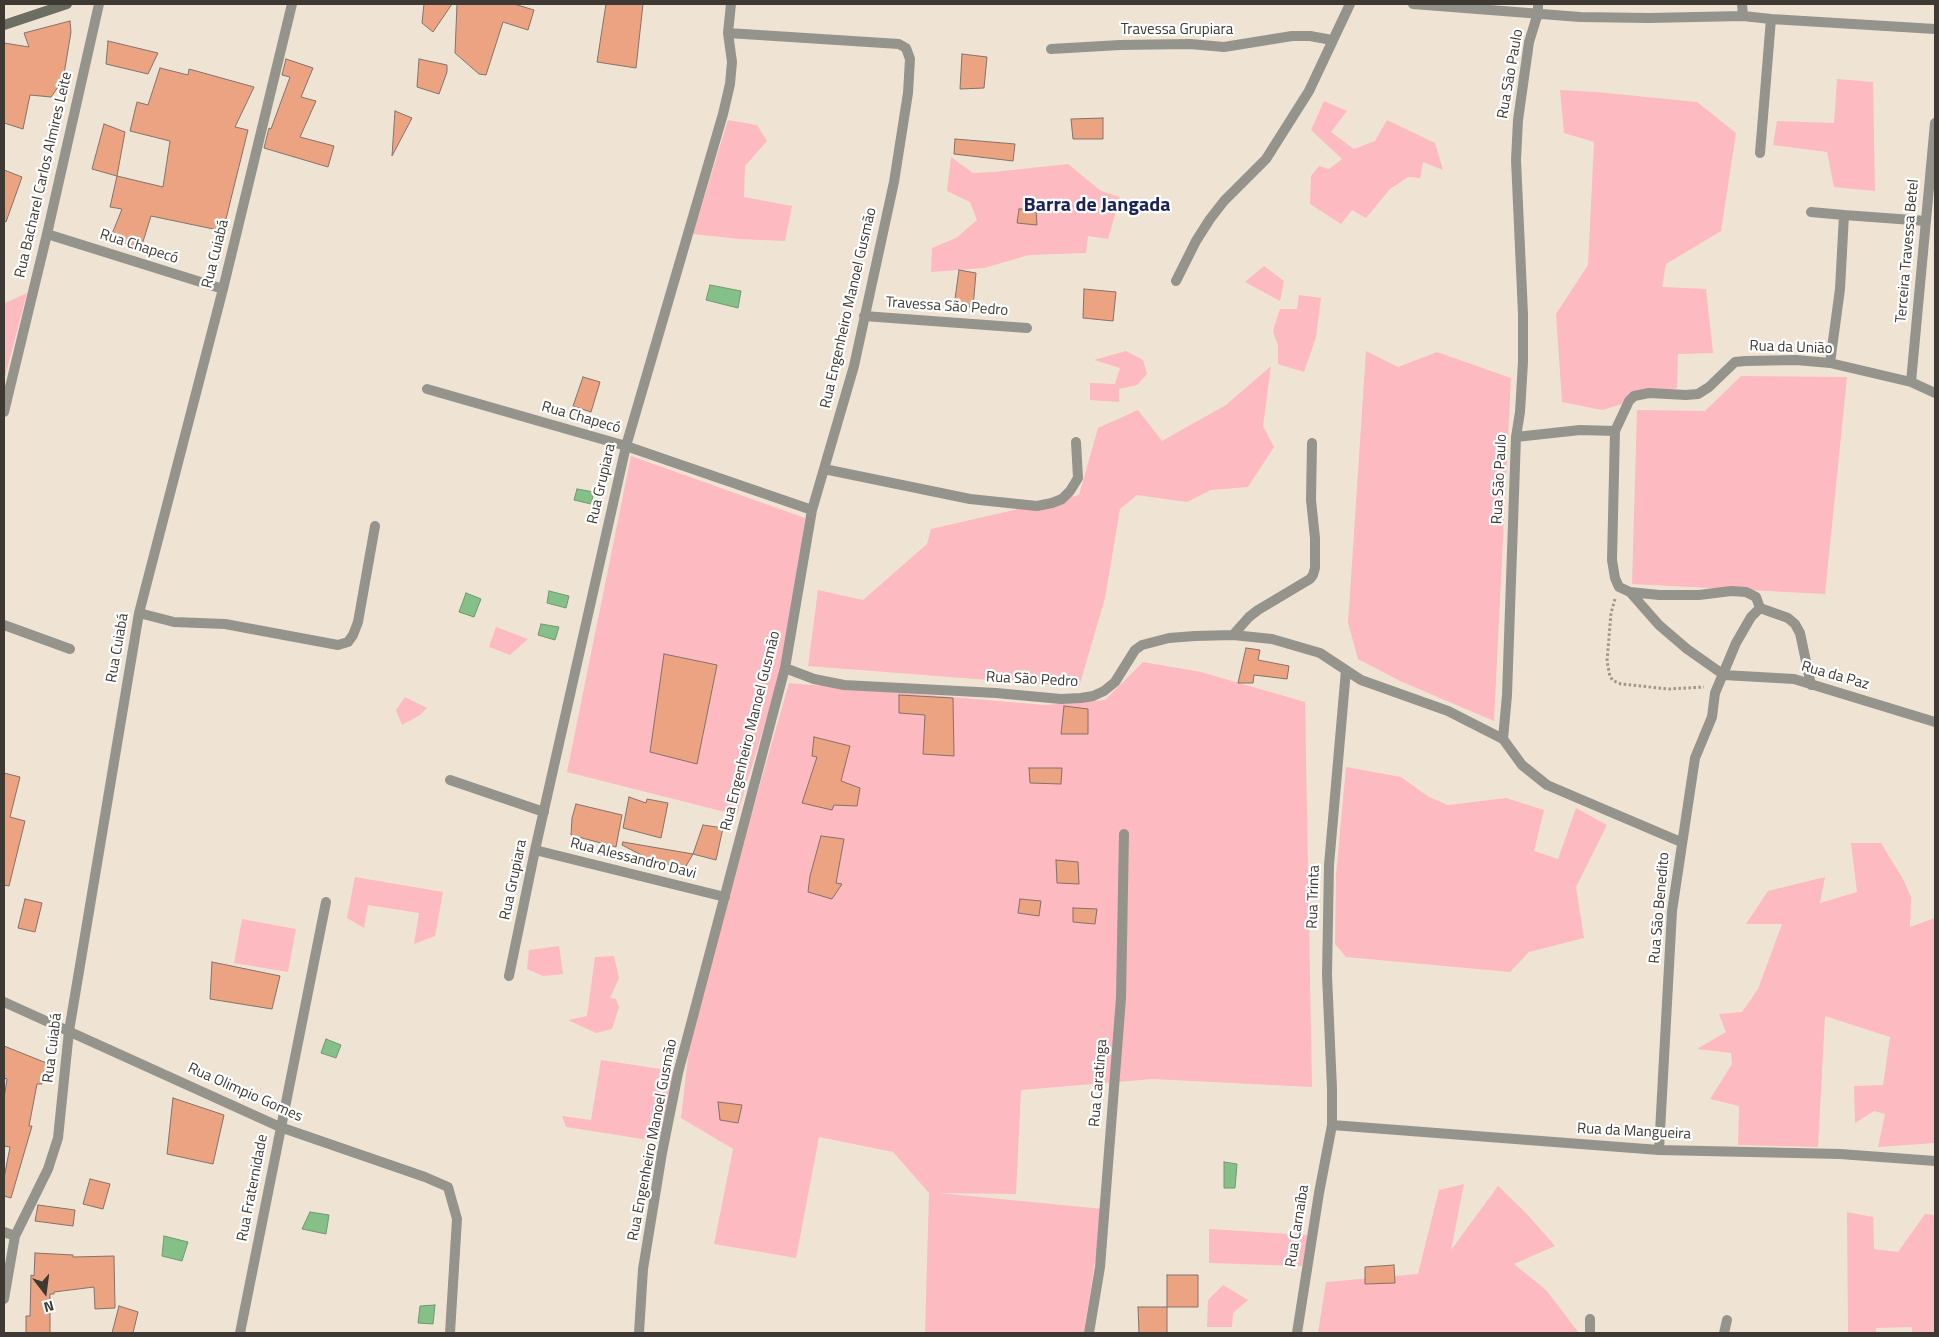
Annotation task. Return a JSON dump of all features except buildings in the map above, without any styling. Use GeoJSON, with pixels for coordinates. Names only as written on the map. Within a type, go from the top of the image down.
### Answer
{"type":"FeatureCollection","features":[{"type":"Feature","properties":{"kind":"main road"},"geometry":{"type":"LineString","coordinates":[[4,25],[67,4]]}},
{"type":"Feature","properties":{"kind":"street","name":"Rua Bacharel Carlos Almires Leite"},"geometry":{"type":"LineString","coordinates":[[4,412],[47,234],[99,4]]}},
{"type":"Feature","properties":{"kind":"street","name":"Rua Cuiabá"},"geometry":{"type":"LineString","coordinates":[[4,1299],[15,1236],[54,1154],[60,1126],[69,1031],[139,613],[223,290],[292,4]]}},
{"type":"Feature","properties":{"kind":"street","name":"Rua Grupiara"},"geometry":{"type":"LineString","coordinates":[[509,976],[535,850],[626,446],[723,114],[730,84],[732,62],[728,33],[731,4]]}},
{"type":"Feature","properties":{"kind":"street"},"geometry":{"type":"LineString","coordinates":[[1176,281],[1196,241],[1210,219],[1224,201],[1247,179],[1271,151],[1309,91],[1350,4]]}},
{"type":"Feature","properties":{"kind":"street"},"geometry":{"type":"LineString","coordinates":[[1413,4],[1538,8],[1580,17],[1743,16],[1935,28]]}},
{"type":"Feature","properties":{"kind":"street"},"geometry":{"type":"LineString","coordinates":[[1742,4],[1743,16]]}},
{"type":"Feature","properties":{"kind":"street","name":"Rua São Paulo"},"geometry":{"type":"LineString","coordinates":[[1503,739],[1507,695],[1516,437],[1520,412],[1523,362],[1524,314],[1516,160],[1518,120],[1529,42],[1538,8]]}},
{"type":"Feature","properties":{"kind":"street"},"geometry":{"type":"LineString","coordinates":[[1760,153],[1771,19]]}},
{"type":"Feature","properties":{"kind":"street","name":"Rua Engenheiro Manoel Gusmão"},"geometry":{"type":"LineString","coordinates":[[639,1333],[643,1269],[678,1073],[785,668],[812,510],[854,366],[894,182],[908,93],[910,59],[906,48],[899,44],[728,33]]}},
{"type":"Feature","properties":{"kind":"street","name":"Travessa Grupiara"},"geometry":{"type":"LineString","coordinates":[[1051,49],[1120,45],[1190,44],[1224,47],[1292,36],[1310,36],[1332,40]]}},
{"type":"Feature","properties":{"kind":"street","name":"Terceira Travessa Betel"},"geometry":{"type":"LineString","coordinates":[[1911,382],[1935,123]]}},
{"type":"Feature","properties":{"kind":"street"},"geometry":{"type":"LineString","coordinates":[[1811,212],[1926,222]]}},
{"type":"Feature","properties":{"kind":"street"},"geometry":{"type":"LineString","coordinates":[[1830,363],[1840,289],[1844,214]]}},
{"type":"Feature","properties":{"kind":"street","name":"Rua Chapecó"},"geometry":{"type":"LineString","coordinates":[[47,234],[223,290]]}},
{"type":"Feature","properties":{"kind":"street","name":"Travessa São Pedro"},"geometry":{"type":"LineString","coordinates":[[864,316],[1027,328]]}},
{"type":"Feature","properties":{"kind":"street","name":"Rua da União"},"geometry":{"type":"LineString","coordinates":[[1619,586],[1614,578],[1612,560],[1615,431],[1629,401],[1634,396],[1648,393],[1698,394],[1709,387],[1735,362],[1796,360],[1830,363],[1911,382],[1935,393]]}},
{"type":"Feature","properties":{"kind":"street","name":"Rua Chapecó"},"geometry":{"type":"LineString","coordinates":[[426,389],[626,446],[812,510]]}},
{"type":"Feature","properties":{"kind":"street"},"geometry":{"type":"LineString","coordinates":[[1516,437],[1580,430],[1615,431]]}},
{"type":"Feature","properties":{"kind":"street"},"geometry":{"type":"LineString","coordinates":[[824,469],[970,499],[1037,506],[1052,503],[1062,498],[1070,491],[1078,478],[1076,442]]}},
{"type":"Feature","properties":{"kind":"street"},"geometry":{"type":"LineString","coordinates":[[1233,635],[1258,610],[1310,579],[1315,568],[1315,538],[1311,500],[1312,443]]}},
{"type":"Feature","properties":{"kind":"street"},"geometry":{"type":"LineString","coordinates":[[139,613],[174,622],[226,624],[338,645],[348,642],[358,622],[375,526]]}},
{"type":"Feature","properties":{"kind":"street"},"geometry":{"type":"LineString","coordinates":[[1619,586],[1630,592],[1659,625],[1687,649],[1724,675]]}},
{"type":"Feature","properties":{"kind":"street"},"geometry":{"type":"LineString","coordinates":[[1630,592],[1658,596],[1699,595],[1731,591],[1746,592],[1756,597],[1760,608],[1788,618],[1795,624],[1800,633],[1811,685]]}},
{"type":"Feature","properties":{"kind":"street","name":"Rua São Benedito"},"geometry":{"type":"LineString","coordinates":[[1659,1150],[1672,911],[1695,758],[1712,717],[1715,693],[1744,628],[1760,608]]}},
{"type":"Feature","properties":{"kind":"street"},"geometry":{"type":"LineString","coordinates":[[4,625],[70,649]]}},
{"type":"Feature","properties":{"kind":"street","name":"Rua São Pedro"},"geometry":{"type":"LineString","coordinates":[[785,668],[814,679],[844,685],[996,693],[1061,699],[1081,698],[1098,694],[1115,682],[1135,650],[1142,645],[1169,638],[1233,635],[1272,639],[1320,653],[1361,680],[1448,711],[1503,739]]}},
{"type":"Feature","properties":{"kind":"street","name":"Rua Trinta"},"geometry":{"type":"LineString","coordinates":[[1332,1125],[1327,975],[1329,875],[1346,670]]}},
{"type":"Feature","properties":{"kind":"street","name":"Rua da Paz"},"geometry":{"type":"LineString","coordinates":[[1724,675],[1794,679],[1935,722]]}},
{"type":"Feature","properties":{"kind":"street"},"geometry":{"type":"LineString","coordinates":[[1503,739],[1522,765],[1547,785],[1681,842]]}},
{"type":"Feature","properties":{"kind":"street"},"geometry":{"type":"LineString","coordinates":[[450,780],[544,812]]}},
{"type":"Feature","properties":{"kind":"street","name":"Rua Caratinga"},"geometry":{"type":"LineString","coordinates":[[1089,1333],[1100,1267],[1121,998],[1124,834]]}},
{"type":"Feature","properties":{"kind":"street","name":"Rua Alessandro Davi"},"geometry":{"type":"LineString","coordinates":[[535,850],[725,897]]}},
{"type":"Feature","properties":{"kind":"street","name":"Rua Fraternidade"},"geometry":{"type":"LineString","coordinates":[[240,1333],[326,902]]}},
{"type":"Feature","properties":{"kind":"street","name":"Rua Olimpio Gomes"},"geometry":{"type":"LineString","coordinates":[[4,1002],[280,1127],[448,1187],[456,1219],[450,1333]]}},
{"type":"Feature","properties":{"kind":"street","name":"Rua da Mangueira"},"geometry":{"type":"LineString","coordinates":[[1332,1125],[1659,1150],[1840,1154],[1935,1161]]}},
{"type":"Feature","properties":{"kind":"street","name":"Rua Carnaíba"},"geometry":{"type":"LineString","coordinates":[[1297,1333],[1318,1193],[1332,1125]]}},
{"type":"Feature","properties":{"kind":"street"},"geometry":{"type":"LineString","coordinates":[[4,1232],[15,1236]]}},
{"type":"Feature","properties":{"kind":"street"},"geometry":{"type":"LineString","coordinates":[[1590,1320],[1590,1333]]}},
{"type":"Feature","properties":{"kind":"street"},"geometry":{"type":"LineString","coordinates":[[1724,1333],[1727,1320]]}},
{"type":"Feature","properties":{"kind":"path"},"geometry":{"type":"LineString","coordinates":[[1619,586],[1611,613],[1607,661],[1610,677],[1621,684],[1669,689],[1704,688],[1715,693]]}},
{"type":"Feature","properties":{"kind":"shaded area"},"geometry":{"type":"Polygon","coordinates":[[[1837,79],[1873,82],[1875,191],[1834,187],[1827,152],[1773,145],[1777,121],[1834,123],[1837,79]]]}},
{"type":"Feature","properties":{"kind":"shaded area"},"geometry":{"type":"Polygon","coordinates":[[[1560,90],[1697,102],[1736,133],[1721,231],[1666,264],[1662,287],[1706,289],[1713,353],[1678,354],[1677,388],[1602,410],[1562,402],[1556,314],[1588,265],[1594,142],[1564,133],[1560,90]]]}},
{"type":"Feature","properties":{"kind":"shaded area"},"geometry":{"type":"Polygon","coordinates":[[[1324,101],[1347,111],[1331,132],[1354,149],[1375,141],[1387,120],[1435,143],[1443,170],[1423,162],[1420,178],[1408,177],[1390,189],[1366,218],[1352,210],[1341,224],[1310,204],[1311,176],[1319,166],[1329,169],[1342,159],[1311,130],[1324,101]]]}},
{"type":"Feature","properties":{"kind":"shaded area"},"geometry":{"type":"Polygon","coordinates":[[[728,120],[757,125],[767,141],[745,166],[744,197],[792,206],[785,241],[693,234],[728,120]]]}},
{"type":"Feature","properties":{"kind":"shaded area"},"geometry":{"type":"Polygon","coordinates":[[[951,157],[973,173],[1068,164],[1101,191],[1120,197],[1108,239],[1088,236],[1086,253],[1029,255],[984,268],[931,272],[932,248],[956,238],[977,220],[970,202],[947,191],[951,157]]]}},
{"type":"Feature","properties":{"kind":"shaded area"},"geometry":{"type":"Polygon","coordinates":[[[1264,266],[1284,281],[1280,301],[1245,282],[1264,266]]]}},
{"type":"Feature","properties":{"kind":"shaded area"},"geometry":{"type":"Polygon","coordinates":[[[710,285],[741,291],[738,308],[706,300],[710,285]]]}},
{"type":"Feature","properties":{"kind":"shaded area"},"geometry":{"type":"Polygon","coordinates":[[[27,293],[5,377],[5,303],[27,293]]]}},
{"type":"Feature","properties":{"kind":"shaded area"},"geometry":{"type":"Polygon","coordinates":[[[1299,295],[1321,298],[1316,337],[1304,372],[1278,364],[1278,346],[1273,331],[1280,309],[1297,309],[1299,295]]]}},
{"type":"Feature","properties":{"kind":"shaded area"},"geometry":{"type":"Polygon","coordinates":[[[1126,351],[1143,360],[1147,374],[1137,385],[1119,389],[1119,402],[1090,400],[1090,383],[1115,384],[1120,368],[1094,360],[1126,351]]]}},
{"type":"Feature","properties":{"kind":"shaded area"},"geometry":{"type":"Polygon","coordinates":[[[1366,351],[1398,367],[1437,352],[1511,378],[1494,721],[1400,681],[1358,659],[1348,623],[1366,351]]]}},
{"type":"Feature","properties":{"kind":"shaded area"},"geometry":{"type":"Polygon","coordinates":[[[1271,366],[1263,426],[1274,447],[1248,487],[1211,490],[1187,502],[1137,495],[1120,509],[1105,598],[1079,687],[808,666],[818,590],[863,600],[927,544],[931,529],[1079,495],[1098,428],[1138,410],[1162,441],[1226,405],[1271,366]]]}},
{"type":"Feature","properties":{"kind":"shaded area"},"geometry":{"type":"Polygon","coordinates":[[[1741,376],[1847,377],[1825,594],[1632,584],[1637,410],[1705,411],[1741,376]]]}},
{"type":"Feature","properties":{"kind":"shaded area"},"geometry":{"type":"Polygon","coordinates":[[[631,456],[805,518],[783,664],[737,815],[567,772],[631,456]]]}},
{"type":"Feature","properties":{"kind":"shaded area"},"geometry":{"type":"Polygon","coordinates":[[[577,489],[594,492],[591,504],[574,500],[577,489]]]}},
{"type":"Feature","properties":{"kind":"shaded area"},"geometry":{"type":"Polygon","coordinates":[[[549,591],[569,596],[566,608],[547,603],[549,591]]]}},
{"type":"Feature","properties":{"kind":"shaded area"},"geometry":{"type":"Polygon","coordinates":[[[466,593],[481,599],[474,617],[459,612],[466,593]]]}},
{"type":"Feature","properties":{"kind":"shaded area"},"geometry":{"type":"Polygon","coordinates":[[[541,624],[559,627],[555,640],[538,635],[541,624]]]}},
{"type":"Feature","properties":{"kind":"shaded area"},"geometry":{"type":"Polygon","coordinates":[[[496,627],[528,639],[510,655],[489,647],[496,627]]]}},
{"type":"Feature","properties":{"kind":"shaded area"},"geometry":{"type":"Polygon","coordinates":[[[1143,662],[1201,672],[1305,702],[1312,1087],[1153,1079],[1021,1090],[1016,1194],[939,1193],[1103,1209],[1084,1333],[925,1333],[929,1193],[893,1152],[819,1137],[796,1258],[714,1244],[733,1149],[681,1118],[692,1022],[789,683],[1045,705],[1105,700],[1143,662]]]}},
{"type":"Feature","properties":{"kind":"shaded area"},"geometry":{"type":"Polygon","coordinates":[[[405,697],[427,708],[420,715],[402,725],[396,710],[405,697]]]}},
{"type":"Feature","properties":{"kind":"shaded area"},"geometry":{"type":"Polygon","coordinates":[[[1346,767],[1401,777],[1429,797],[1448,805],[1506,798],[1544,810],[1534,851],[1558,859],[1576,808],[1607,825],[1576,887],[1584,938],[1529,952],[1510,972],[1346,957],[1335,944],[1336,875],[1346,767]]]}},
{"type":"Feature","properties":{"kind":"shaded area"},"geometry":{"type":"Polygon","coordinates":[[[1851,843],[1881,843],[1903,879],[1911,897],[1910,927],[1935,918],[1935,1143],[1878,1147],[1885,1114],[1874,1111],[1855,1123],[1854,1086],[1883,1085],[1890,1037],[1825,1016],[1818,1147],[1738,1145],[1739,1106],[1710,1099],[1732,1064],[1731,1053],[1697,1049],[1726,1032],[1719,1014],[1742,1012],[1758,989],[1782,924],[1746,924],[1768,891],[1825,877],[1820,903],[1857,892],[1851,843]]]}},
{"type":"Feature","properties":{"kind":"shaded area"},"geometry":{"type":"Polygon","coordinates":[[[355,877],[443,892],[435,936],[414,944],[419,913],[368,905],[364,928],[347,918],[355,877]]]}},
{"type":"Feature","properties":{"kind":"shaded area"},"geometry":{"type":"Polygon","coordinates":[[[242,919],[296,929],[288,972],[234,963],[242,919]]]}},
{"type":"Feature","properties":{"kind":"shaded area"},"geometry":{"type":"Polygon","coordinates":[[[559,946],[563,974],[543,976],[527,969],[529,950],[559,946]]]}},
{"type":"Feature","properties":{"kind":"shaded area"},"geometry":{"type":"Polygon","coordinates":[[[614,956],[619,978],[610,998],[616,999],[619,1007],[612,1029],[596,1033],[568,1020],[587,1016],[595,957],[614,956]]]}},
{"type":"Feature","properties":{"kind":"shaded area"},"geometry":{"type":"Polygon","coordinates":[[[326,1039],[341,1045],[336,1058],[321,1053],[326,1039]]]}},
{"type":"Feature","properties":{"kind":"shaded area"},"geometry":{"type":"Polygon","coordinates":[[[601,1060],[674,1071],[662,1142],[566,1127],[562,1116],[591,1120],[601,1060]]]}},
{"type":"Feature","properties":{"kind":"shaded area"},"geometry":{"type":"Polygon","coordinates":[[[1224,1162],[1237,1164],[1235,1188],[1224,1188],[1224,1162]]]}},
{"type":"Feature","properties":{"kind":"shaded area"},"geometry":{"type":"Polygon","coordinates":[[[1464,1184],[1451,1250],[1498,1186],[1526,1213],[1555,1246],[1514,1264],[1546,1290],[1579,1333],[1318,1333],[1326,1282],[1418,1274],[1439,1190],[1464,1184]]]}},
{"type":"Feature","properties":{"kind":"shaded area"},"geometry":{"type":"Polygon","coordinates":[[[310,1212],[329,1215],[326,1234],[302,1229],[310,1212]]]}},
{"type":"Feature","properties":{"kind":"shaded area"},"geometry":{"type":"Polygon","coordinates":[[[1847,1212],[1873,1217],[1874,1249],[1898,1252],[1925,1214],[1935,1215],[1935,1333],[1912,1333],[1912,1327],[1876,1328],[1876,1333],[1848,1333],[1847,1212]]]}},
{"type":"Feature","properties":{"kind":"shaded area"},"geometry":{"type":"Polygon","coordinates":[[[1209,1229],[1308,1235],[1302,1266],[1209,1263],[1209,1229]]]}},
{"type":"Feature","properties":{"kind":"shaded area"},"geometry":{"type":"Polygon","coordinates":[[[164,1236],[188,1242],[182,1261],[162,1256],[164,1236]]]}},
{"type":"Feature","properties":{"kind":"shaded area"},"geometry":{"type":"Polygon","coordinates":[[[1223,1285],[1248,1300],[1233,1313],[1232,1327],[1207,1327],[1208,1300],[1223,1285]]]}},
{"type":"Feature","properties":{"kind":"shaded area"},"geometry":{"type":"Polygon","coordinates":[[[435,1305],[433,1324],[418,1323],[420,1306],[435,1305]]]}},
{"type":"Feature","properties":{"kind":"district","name":"Barra de Jangada"},"geometry":{"type":"Point","coordinates":[1097,206]}}]}
